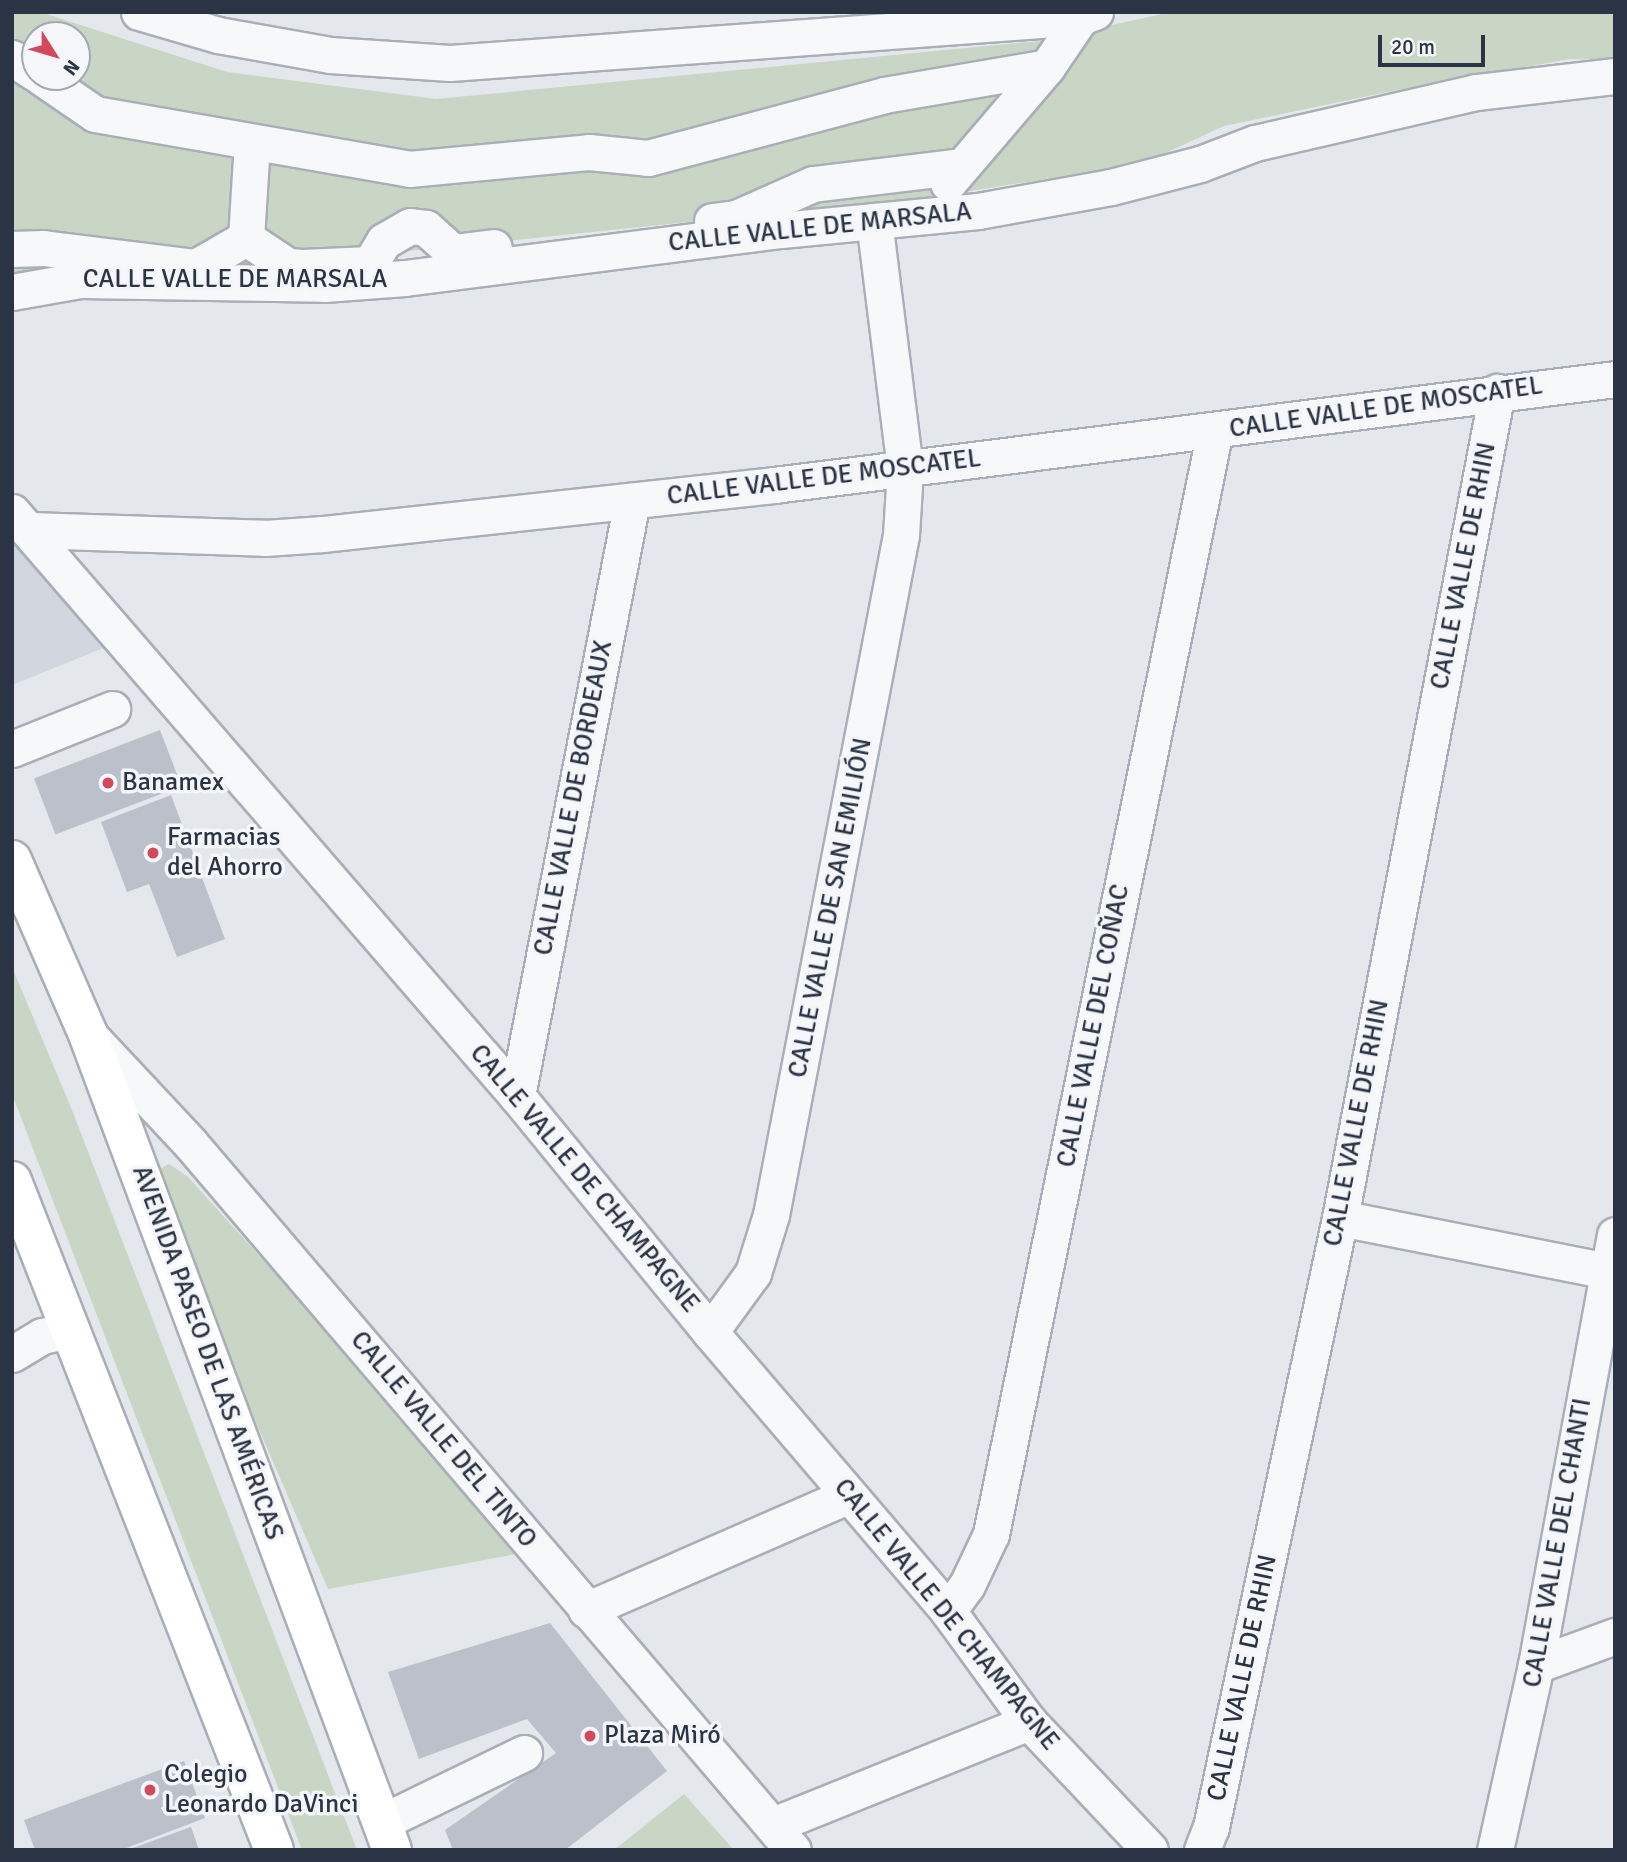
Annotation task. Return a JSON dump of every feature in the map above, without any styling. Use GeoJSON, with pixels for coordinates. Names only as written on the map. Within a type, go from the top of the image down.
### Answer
{"type":"FeatureCollection","features":[{"type":"Feature","properties":{"kind":"main road","name":"AVENIDA PASEO DE LAS AMÉRICAS"},"geometry":{"type":"LineString","coordinates":[[12,859],[88,1034],[387,1836]]}},
{"type":"Feature","properties":{"kind":"main road"},"geometry":{"type":"LineString","coordinates":[[12,1181],[274,1850]]}},
{"type":"Feature","properties":{"kind":"street"},"geometry":{"type":"LineString","coordinates":[[139,12],[218,35],[330,55],[450,63],[1088,15]]}},
{"type":"Feature","properties":{"kind":"street"},"geometry":{"type":"LineString","coordinates":[[924,216],[961,166],[1088,15]]}},
{"type":"Feature","properties":{"kind":"street"},"geometry":{"type":"LineString","coordinates":[[61,91],[95,114],[409,169],[589,152],[648,159],[884,95],[1047,67]]}},
{"type":"Feature","properties":{"kind":"street","name":"CALLE VALLE DE MARSALA"},"geometry":{"type":"LineString","coordinates":[[12,292],[80,280],[324,284],[405,278],[924,216],[1111,187],[1200,164],[1255,143],[1476,92],[1615,76]]}},
{"type":"Feature","properties":{"kind":"street"},"geometry":{"type":"LineString","coordinates":[[246,238],[252,142]]}},
{"type":"Feature","properties":{"kind":"street"},"geometry":{"type":"LineString","coordinates":[[246,238],[288,266],[370,264],[384,241],[410,226],[426,228],[453,252],[736,218],[813,184],[961,166]]}},
{"type":"Feature","properties":{"kind":"street","name":"CALLE VALLE DE SAN EMILIÓN"},"geometry":{"type":"LineString","coordinates":[[710,1332],[753,1273],[771,1215],[901,535],[905,469],[874,221]]}},
{"type":"Feature","properties":{"kind":"street"},"geometry":{"type":"LineString","coordinates":[[12,249],[43,248],[197,267],[246,238]]}},
{"type":"Feature","properties":{"kind":"street","name":"CALLE VALLE DE MOSCATEL"},"geometry":{"type":"LineString","coordinates":[[21,521],[265,538],[632,501],[905,469],[1615,379]]}},
{"type":"Feature","properties":{"kind":"street","name":"CALLE VALLE DE RHIN"},"geometry":{"type":"LineString","coordinates":[[1202,1850],[1211,1827],[1340,1217],[1497,392]]}},
{"type":"Feature","properties":{"kind":"street","name":"CALLE VALLE DEL COÑAC"},"geometry":{"type":"LineString","coordinates":[[948,1611],[967,1585],[991,1534],[1215,430]]}},
{"type":"Feature","properties":{"kind":"street","name":"CALLE VALLE DE BORDEAUX"},"geometry":{"type":"LineString","coordinates":[[517,1096],[632,501]]}},
{"type":"Feature","properties":{"kind":"street","name":"CALLE VALLE DE CHAMPAGNE"},"geometry":{"type":"LineString","coordinates":[[21,521],[517,1096],[710,1332],[948,1611],[1029,1722],[1150,1850]]}},
{"type":"Feature","properties":{"kind":"street"},"geometry":{"type":"LineString","coordinates":[[12,749],[112,709]]}},
{"type":"Feature","properties":{"kind":"street","name":"CALLE VALLE DEL TINTO"},"geometry":{"type":"LineString","coordinates":[[88,1034],[190,1143],[783,1838]]}},
{"type":"Feature","properties":{"kind":"street"},"geometry":{"type":"LineString","coordinates":[[1340,1217],[1608,1272]]}},
{"type":"Feature","properties":{"kind":"street","name":"CALLE VALLE DEL CHANTI"},"geometry":{"type":"LineString","coordinates":[[1495,1850],[1536,1665],[1615,1235]]}},
{"type":"Feature","properties":{"kind":"street"},"geometry":{"type":"LineString","coordinates":[[13,1347],[71,1329]]}},
{"type":"Feature","properties":{"kind":"street"},"geometry":{"type":"LineString","coordinates":[[586,1610],[849,1495]]}},
{"type":"Feature","properties":{"kind":"street"},"geometry":{"type":"LineString","coordinates":[[1536,1665],[1615,1636]]}},
{"type":"Feature","properties":{"kind":"street"},"geometry":{"type":"LineString","coordinates":[[783,1838],[1029,1722]]}},
{"type":"Feature","properties":{"kind":"street"},"geometry":{"type":"LineString","coordinates":[[387,1836],[524,1753]]}},
{"type":"Feature","properties":{"kind":"shaded area"},"geometry":{"type":"Polygon","coordinates":[[[12,539],[106,647],[12,685],[12,539]]]}},
{"type":"Feature","properties":{"kind":"green space"},"geometry":{"type":"Polygon","coordinates":[[[12,12],[40,12],[68,21],[21,21],[21,91],[91,91],[91,28],[227,72],[436,99],[1040,41],[1171,12],[1615,12],[1615,60],[1569,59],[1392,91],[1224,126],[1144,163],[933,197],[368,255],[195,257],[12,279],[12,12]]]}},
{"type":"Feature","properties":{"kind":"green space"},"geometry":{"type":"Polygon","coordinates":[[[12,967],[70,1105],[357,1850],[302,1850],[12,1094],[12,967]]]}},
{"type":"Feature","properties":{"kind":"green space"},"geometry":{"type":"Polygon","coordinates":[[[169,1164],[188,1177],[527,1552],[328,1589],[157,1193],[155,1172],[169,1164]]]}},
{"type":"Feature","properties":{"kind":"green space"},"geometry":{"type":"Polygon","coordinates":[[[684,1794],[734,1850],[614,1850],[684,1794]]]}},
{"type":"Feature","properties":{"kind":"building","name":"Banamex"},"geometry":{"type":"Polygon","coordinates":[[[160,730],[182,786],[55,834],[34,778],[160,730]]]}},
{"type":"Feature","properties":{"kind":"building","name":"Farmacias del Ahorro"},"geometry":{"type":"Polygon","coordinates":[[[171,795],[225,939],[177,957],[149,884],[127,892],[101,822],[171,795]]]}},
{"type":"Feature","properties":{"kind":"building","name":"Plaza Miró"},"geometry":{"type":"Polygon","coordinates":[[[550,1623],[667,1771],[565,1850],[453,1850],[445,1830],[556,1753],[527,1719],[419,1759],[388,1672],[550,1623]]]}},
{"type":"Feature","properties":{"kind":"building","name":"Colegio Leonardo DaVinci"},"geometry":{"type":"Polygon","coordinates":[[[184,1761],[205,1818],[121,1850],[35,1850],[24,1820],[184,1761]]]}},
{"type":"Feature","properties":{"kind":"building"},"geometry":{"type":"Polygon","coordinates":[[[191,1827],[199,1850],[130,1850],[130,1849],[191,1827]]]}},
{"type":"Feature","properties":{"kind":"place","name":"Banamex"},"geometry":{"type":"Point","coordinates":[108,783]}},
{"type":"Feature","properties":{"kind":"place","name":"Farmacias del Ahorro"},"geometry":{"type":"Point","coordinates":[153,853]}},
{"type":"Feature","properties":{"kind":"place","name":"Plaza Miró"},"geometry":{"type":"Point","coordinates":[590,1736]}},
{"type":"Feature","properties":{"kind":"place","name":"Colegio Leonardo DaVinci"},"geometry":{"type":"Point","coordinates":[150,1790]}}]}
